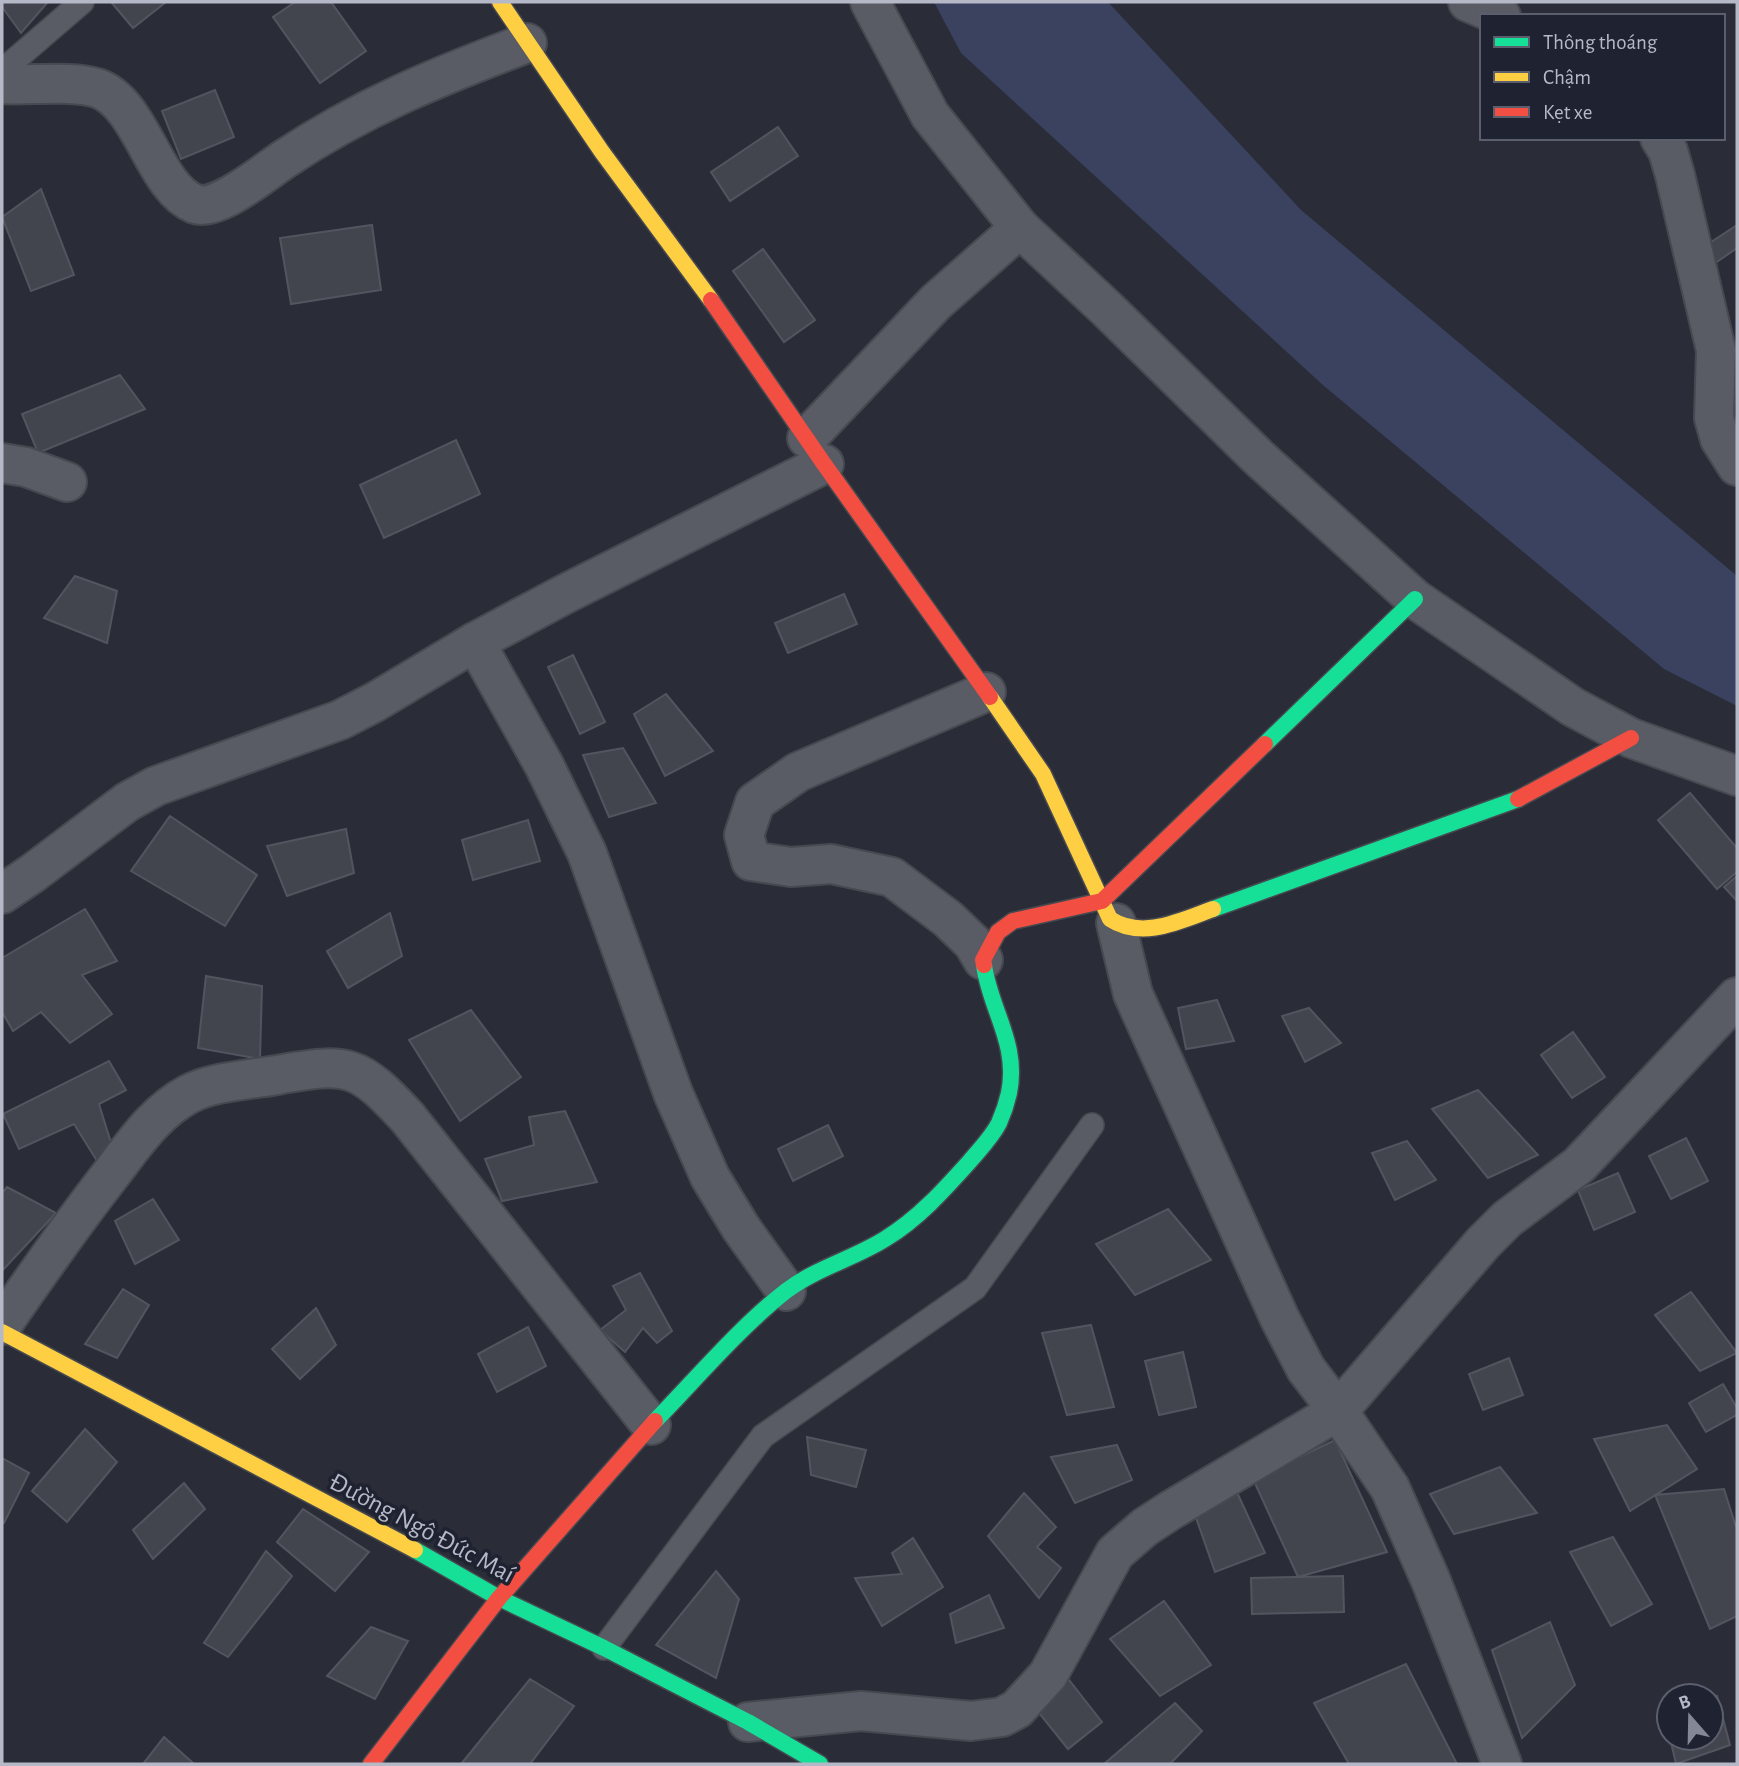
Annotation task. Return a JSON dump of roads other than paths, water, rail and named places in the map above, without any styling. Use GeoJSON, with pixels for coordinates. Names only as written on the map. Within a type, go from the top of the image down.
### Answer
{"type":"FeatureCollection","features":[{"type":"Feature","properties":{"kind":"street"},"geometry":{"type":"LineString","coordinates":[[500,2],[603,152],[731,326],[1043,774],[1109,912],[1133,994],[1280,1319],[1306,1369],[1338,1411],[1395,1498],[1431,1581],[1502,1764]]}},
{"type":"Feature","properties":{"kind":"street"},"geometry":{"type":"LineString","coordinates":[[870,2],[930,115],[1020,228],[1258,457],[1415,599],[1573,707],[1631,738],[1737,776]]}},
{"type":"Feature","properties":{"kind":"street"},"geometry":{"type":"LineString","coordinates":[[1468,2],[1495,14]]}},
{"type":"Feature","properties":{"kind":"street"},"geometry":{"type":"LineString","coordinates":[[2,84],[81,85],[107,93],[126,110],[174,187],[194,203],[204,205],[225,198],[327,130],[376,104],[527,43]]}},
{"type":"Feature","properties":{"kind":"street"},"geometry":{"type":"LineString","coordinates":[[1661,140],[1668,151],[1675,175],[1716,350],[1714,418],[1720,439],[1737,466]]}},
{"type":"Feature","properties":{"kind":"street"},"geometry":{"type":"LineString","coordinates":[[2,894],[127,802],[156,786],[340,720],[816,451],[936,302],[1020,228]]}},
{"type":"Feature","properties":{"kind":"street"},"geometry":{"type":"LineString","coordinates":[[2,463],[26,467],[68,482]]}},
{"type":"Feature","properties":{"kind":"street"},"geometry":{"type":"LineString","coordinates":[[984,960],[998,932],[1013,921],[1109,912],[1415,599]]}},
{"type":"Feature","properties":{"kind":"street"},"geometry":{"type":"LineString","coordinates":[[475,642],[544,765],[587,853],[673,1093],[710,1177],[741,1228],[786,1291]]}},
{"type":"Feature","properties":{"kind":"street"},"geometry":{"type":"LineString","coordinates":[[371,1764],[499,1598],[651,1425],[742,1332],[786,1291],[815,1272],[884,1240],[916,1217],[968,1164],[999,1123],[1009,1092],[1011,1062],[1004,1027],[985,974],[984,960],[973,943],[948,919],[892,877],[831,864],[791,867],[751,862],[744,835],[755,802],[798,772],[986,692]]}},
{"type":"Feature","properties":{"kind":"street"},"geometry":{"type":"LineString","coordinates":[[1109,912],[1127,930],[1139,931],[1186,919],[1473,817],[1537,790],[1631,738]]}},
{"type":"Feature","properties":{"kind":"street"},"geometry":{"type":"LineString","coordinates":[[748,1722],[861,1711],[971,1721],[1002,1717],[1017,1709],[1048,1675],[1115,1553],[1145,1527],[1171,1510],[1338,1411],[1483,1243],[1507,1219],[1579,1165],[1737,997]]}},
{"type":"Feature","properties":{"kind":"street"},"geometry":{"type":"LineString","coordinates":[[2,1325],[76,1218],[159,1114],[190,1094],[216,1085],[321,1067],[342,1068],[377,1085],[408,1118],[651,1425]]}},
{"type":"Feature","properties":{"kind":"street","name":"Đường Ngô Đức Maí"},"geometry":{"type":"LineString","coordinates":[[2,1332],[403,1543],[499,1598],[748,1722],[820,1764]]}},
{"type":"Feature","properties":{"kind":"lane"},"geometry":{"type":"LineString","coordinates":[[2,71],[82,2]]}},
{"type":"Feature","properties":{"kind":"lane"},"geometry":{"type":"LineString","coordinates":[[604,1648],[762,1436],[975,1288],[1092,1125]]}},
{"type":"Feature","properties":{"kind":"water"},"geometry":{"type":"Polygon","coordinates":[[[934,2],[1108,2],[1301,210],[1737,576],[1737,706],[1664,669],[1324,386],[961,53],[934,2]]]}}]}
